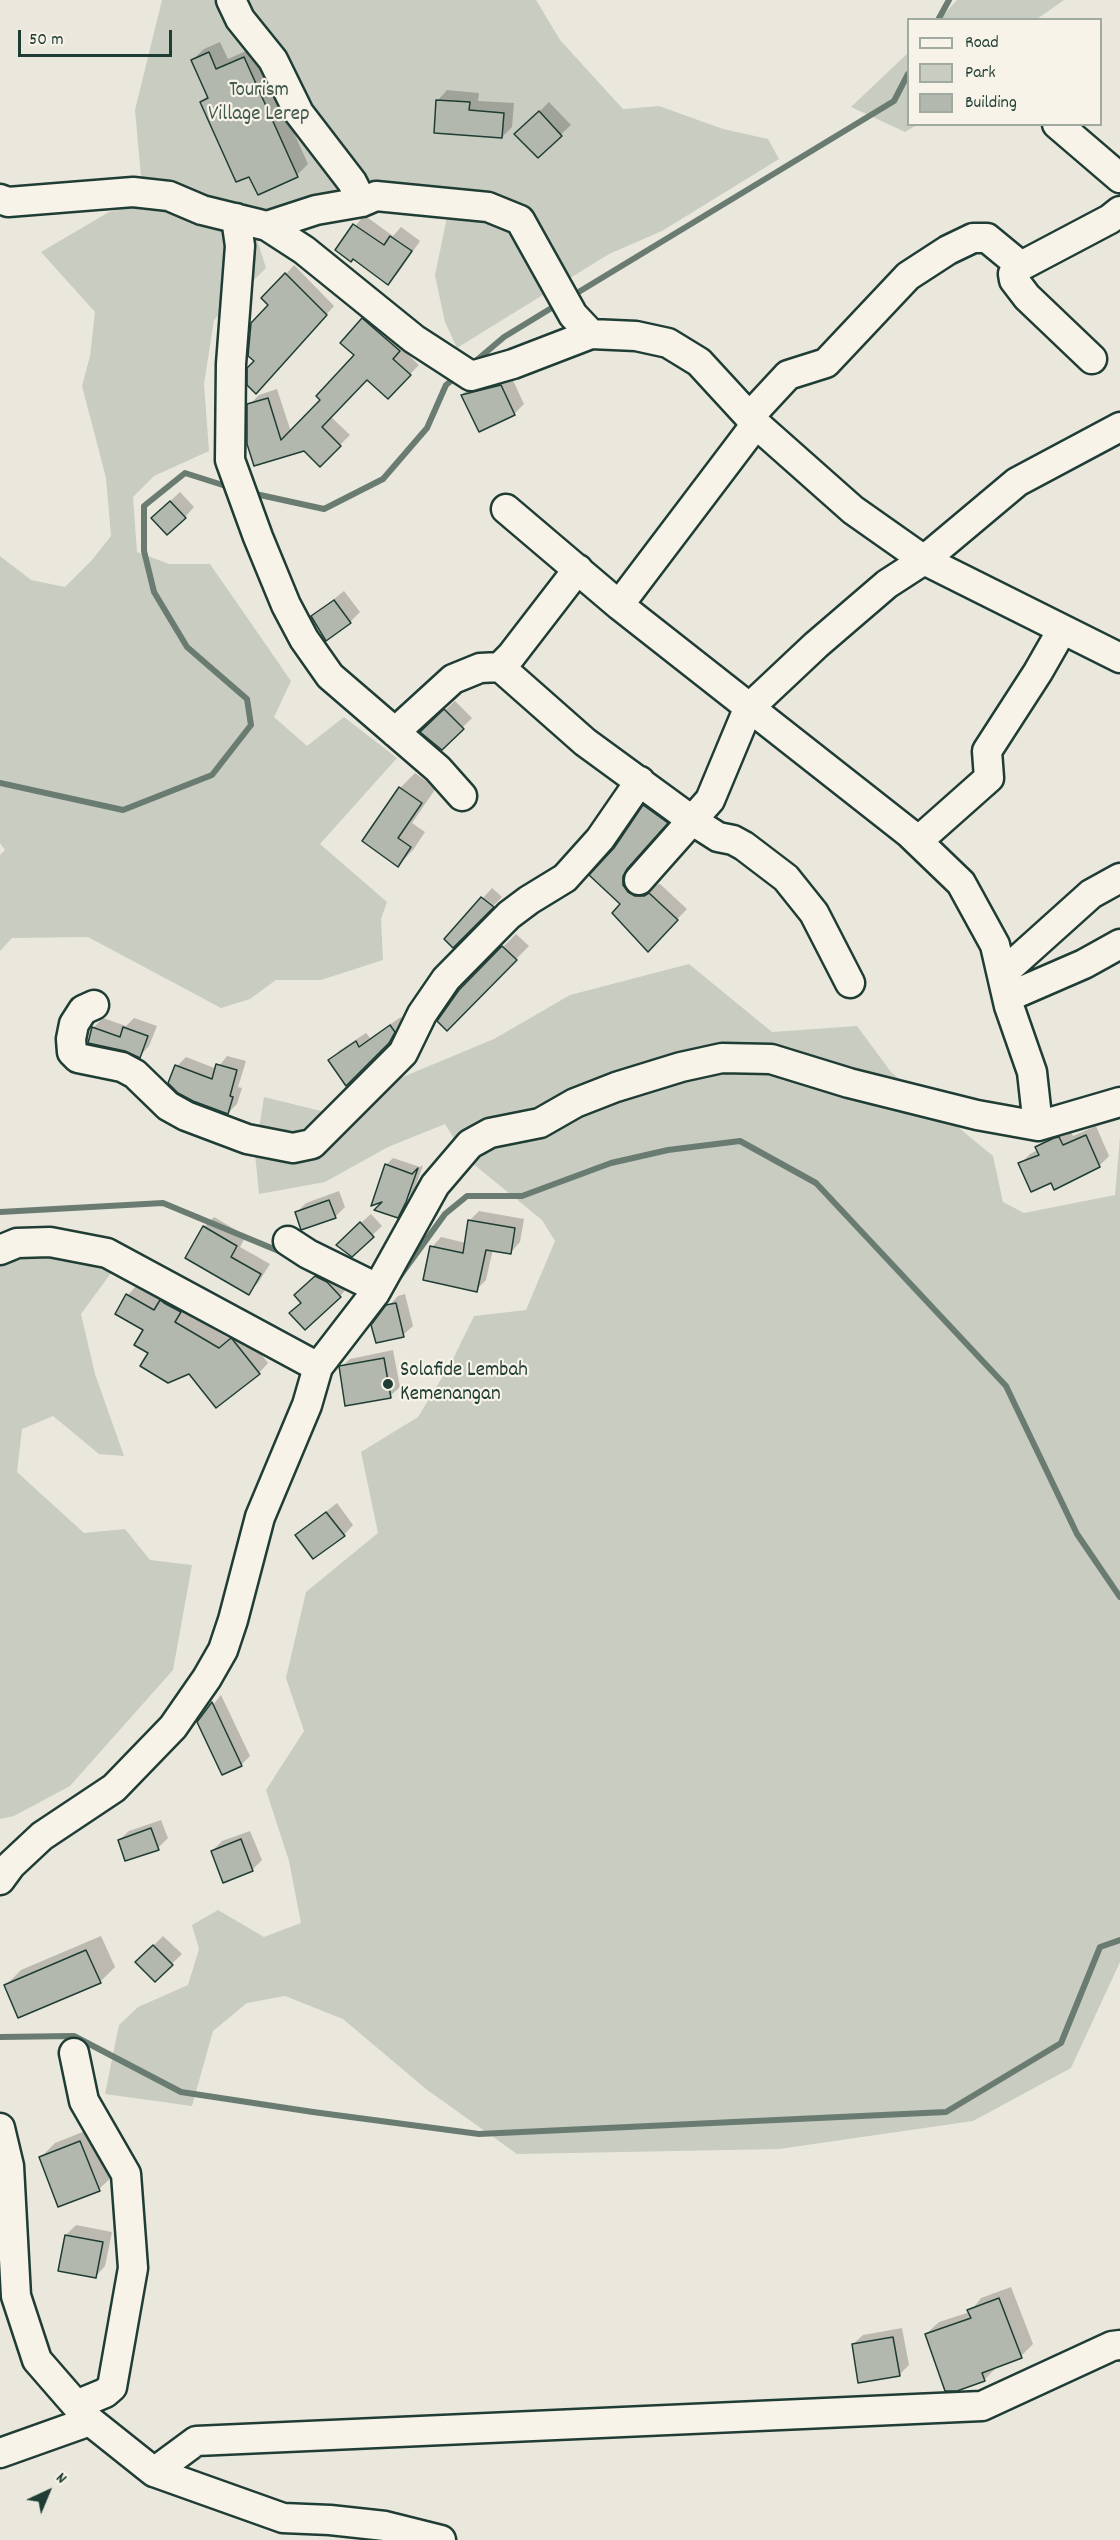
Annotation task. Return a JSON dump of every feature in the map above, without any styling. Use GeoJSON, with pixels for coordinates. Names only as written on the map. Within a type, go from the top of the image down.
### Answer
{"type":"FeatureCollection","features":[{"type":"Feature","properties":{"kind":"street"},"geometry":{"type":"LineString","coordinates":[[231,0],[240,19],[273,60],[299,113],[352,182],[362,202]]}},
{"type":"Feature","properties":{"kind":"street"},"geometry":{"type":"LineString","coordinates":[[1059,126],[1120,178]]}},
{"type":"Feature","properties":{"kind":"street"},"geometry":{"type":"LineString","coordinates":[[0,199],[8,202],[133,192],[169,196],[202,210],[267,226],[304,250],[414,339],[464,370],[513,364],[582,324],[668,343],[699,362],[752,420],[853,510],[924,560],[1120,658]]}},
{"type":"Feature","properties":{"kind":"street"},"geometry":{"type":"LineString","coordinates":[[267,226],[316,210],[362,202],[376,196],[488,207],[520,220],[557,286],[582,324]]}},
{"type":"Feature","properties":{"kind":"street"},"geometry":{"type":"LineString","coordinates":[[1092,359],[1027,297],[1014,280],[1013,274],[1021,266],[1110,219],[1120,211]]}},
{"type":"Feature","properties":{"kind":"street"},"geometry":{"type":"LineString","coordinates":[[236,218],[240,246],[231,364],[230,460],[242,494],[286,605],[304,639],[330,676],[438,769],[462,796]]}},
{"type":"Feature","properties":{"kind":"street"},"geometry":{"type":"LineString","coordinates":[[619,605],[752,420],[788,375],[826,363],[908,276],[948,250],[973,238],[987,238],[1021,266]]}},
{"type":"Feature","properties":{"kind":"street"},"geometry":{"type":"LineString","coordinates":[[639,880],[710,800],[748,709],[816,645],[887,584],[924,560],[1017,482],[1120,427]]}},
{"type":"Feature","properties":{"kind":"street"},"geometry":{"type":"LineString","coordinates":[[506,509],[619,605],[748,709],[918,841],[961,883],[995,945],[1005,986],[1032,1071],[1038,1126]]}},
{"type":"Feature","properties":{"kind":"street"},"geometry":{"type":"LineString","coordinates":[[395,732],[453,679],[480,668],[500,667],[578,569]]}},
{"type":"Feature","properties":{"kind":"street"},"geometry":{"type":"LineString","coordinates":[[918,841],[989,778],[987,751],[1062,630]]}},
{"type":"Feature","properties":{"kind":"street"},"geometry":{"type":"LineString","coordinates":[[500,667],[585,742],[693,821],[718,837],[733,840],[744,846],[786,878],[814,913],[850,983]]}},
{"type":"Feature","properties":{"kind":"street"},"geometry":{"type":"LineString","coordinates":[[94,1005],[83,1010],[74,1024],[71,1039],[72,1053],[78,1058],[122,1067],[135,1074],[168,1106],[186,1116],[247,1139],[293,1148],[312,1144],[383,1076],[403,1053],[422,1014],[446,979],[509,915],[565,878],[600,839],[640,781]]}},
{"type":"Feature","properties":{"kind":"street"},"geometry":{"type":"LineString","coordinates":[[1005,986],[1091,894],[1120,879]]}},
{"type":"Feature","properties":{"kind":"street"},"geometry":{"type":"LineString","coordinates":[[1005,986],[1084,964],[1120,944]]}},
{"type":"Feature","properties":{"kind":"street"},"geometry":{"type":"LineString","coordinates":[[0,1880],[11,1865],[42,1836],[114,1788],[173,1727],[207,1678],[223,1650],[260,1517],[307,1405],[318,1367],[373,1295],[435,1185],[470,1144],[490,1133],[540,1123],[575,1103],[681,1067],[722,1058],[771,1059],[849,1083],[953,1109],[1038,1126],[1120,1102]]}},
{"type":"Feature","properties":{"kind":"street"},"geometry":{"type":"LineString","coordinates":[[288,1241],[373,1295]]}},
{"type":"Feature","properties":{"kind":"street"},"geometry":{"type":"LineString","coordinates":[[0,1250],[17,1244],[50,1242],[107,1253],[318,1367]]}},
{"type":"Feature","properties":{"kind":"street"},"geometry":{"type":"LineString","coordinates":[[0,2453],[83,2413],[112,2387],[133,2268],[126,2174],[84,2101],[74,2053]]}},
{"type":"Feature","properties":{"kind":"street"},"geometry":{"type":"LineString","coordinates":[[0,2127],[9,2166],[16,2296],[38,2360],[83,2413],[154,2472],[283,2518],[385,2526],[441,2540]]}},
{"type":"Feature","properties":{"kind":"street"},"geometry":{"type":"LineString","coordinates":[[154,2472],[196,2441],[982,2406],[1113,2346],[1120,2345]]}},
{"type":"Feature","properties":{"kind":"green space","name":"Tourism Village Lerep"},"geometry":{"type":"Polygon","coordinates":[[[162,0],[536,0],[560,40],[623,109],[659,106],[723,129],[768,139],[779,159],[662,231],[609,254],[457,348],[445,322],[435,275],[452,193],[387,182],[315,204],[248,210],[266,268],[214,320],[204,384],[209,451],[154,476],[133,497],[137,552],[169,564],[210,564],[291,681],[274,717],[307,746],[344,717],[397,758],[320,844],[387,902],[381,919],[383,960],[321,980],[276,980],[250,999],[221,1008],[88,937],[12,938],[0,951],[0,855],[5,850],[0,843],[0,556],[31,580],[65,587],[92,560],[111,536],[106,478],[82,386],[90,356],[95,312],[41,252],[109,212],[134,206],[141,176],[135,110],[162,0]]]}},
{"type":"Feature","properties":{"kind":"green space"},"geometry":{"type":"Polygon","coordinates":[[[957,0],[1064,0],[1038,18],[941,18],[957,0]]]}},
{"type":"Feature","properties":{"kind":"green space"},"geometry":{"type":"Polygon","coordinates":[[[907,54],[907,126],[915,126],[905,132],[851,107],[907,54]]]}},
{"type":"Feature","properties":{"kind":"green space"},"geometry":{"type":"Polygon","coordinates":[[[689,964],[772,1032],[857,1026],[891,1072],[993,1156],[1003,1202],[1024,1213],[1115,1195],[1120,1137],[1120,1962],[1071,2068],[973,2121],[779,2149],[517,2154],[426,2089],[343,2019],[285,1996],[247,2003],[213,2031],[192,2106],[105,2094],[119,2025],[138,2007],[188,1985],[199,1949],[192,1925],[218,1910],[264,1937],[301,1923],[289,1861],[266,1790],[304,1731],[286,1678],[306,1592],[378,1533],[361,1452],[418,1417],[451,1363],[474,1316],[526,1310],[555,1241],[542,1220],[466,1158],[445,1124],[388,1147],[325,1182],[259,1194],[255,1154],[264,1097],[321,1111],[494,1039],[570,995],[689,964]]]}},
{"type":"Feature","properties":{"kind":"green space"},"geometry":{"type":"Polygon","coordinates":[[[31,1226],[103,1266],[111,1273],[81,1314],[95,1374],[124,1456],[99,1454],[53,1416],[22,1429],[17,1472],[84,1533],[125,1529],[150,1560],[192,1565],[173,1670],[70,1786],[14,1816],[0,1819],[0,1232],[31,1226]]]}},
{"type":"Feature","properties":{"kind":"building"},"geometry":{"type":"Polygon","coordinates":[[[209,52],[216,69],[244,57],[298,177],[258,195],[249,177],[236,182],[200,102],[208,98],[191,60],[209,52]]]}},
{"type":"Feature","properties":{"kind":"building"},"geometry":{"type":"Polygon","coordinates":[[[436,100],[470,102],[469,110],[504,113],[502,138],[434,133],[436,100]]]}},
{"type":"Feature","properties":{"kind":"building"},"geometry":{"type":"Polygon","coordinates":[[[539,111],[562,136],[538,158],[514,134],[539,111]]]}},
{"type":"Feature","properties":{"kind":"building"},"geometry":{"type":"Polygon","coordinates":[[[353,224],[384,245],[390,236],[412,251],[388,285],[353,259],[351,262],[335,250],[353,224]]]}},
{"type":"Feature","properties":{"kind":"building"},"geometry":{"type":"Polygon","coordinates":[[[285,273],[327,315],[256,394],[247,385],[247,368],[254,361],[248,356],[251,323],[268,305],[261,298],[285,273]]]}},
{"type":"Feature","properties":{"kind":"building"},"geometry":{"type":"Polygon","coordinates":[[[362,318],[400,351],[393,359],[411,375],[388,399],[367,380],[322,427],[341,446],[320,467],[304,451],[254,466],[247,444],[247,404],[268,398],[281,440],[320,400],[316,396],[354,355],[340,343],[362,318]]]}},
{"type":"Feature","properties":{"kind":"building"},"geometry":{"type":"Polygon","coordinates":[[[501,385],[515,415],[479,432],[461,395],[501,385]]]}},
{"type":"Feature","properties":{"kind":"building"},"geometry":{"type":"Polygon","coordinates":[[[170,501],[186,518],[167,535],[151,518],[170,501]]]}},
{"type":"Feature","properties":{"kind":"building"},"geometry":{"type":"Polygon","coordinates":[[[334,600],[351,623],[326,641],[311,616],[334,600]]]}},
{"type":"Feature","properties":{"kind":"building"},"geometry":{"type":"Polygon","coordinates":[[[444,709],[464,729],[442,750],[420,732],[444,709]]]}},
{"type":"Feature","properties":{"kind":"building"},"geometry":{"type":"Polygon","coordinates":[[[399,787],[422,803],[398,838],[411,847],[398,867],[362,841],[399,787]]]}},
{"type":"Feature","properties":{"kind":"building"},"geometry":{"type":"Polygon","coordinates":[[[643,805],[668,823],[627,869],[623,876],[623,885],[635,896],[644,896],[649,893],[678,920],[648,952],[612,913],[620,904],[589,875],[614,848],[643,805]]]}},
{"type":"Feature","properties":{"kind":"building"},"geometry":{"type":"Polygon","coordinates":[[[481,897],[494,907],[453,948],[444,939],[481,897]]]}},
{"type":"Feature","properties":{"kind":"building"},"geometry":{"type":"Polygon","coordinates":[[[502,946],[517,960],[447,1031],[437,1021],[459,990],[502,946]]]}},
{"type":"Feature","properties":{"kind":"building"},"geometry":{"type":"Polygon","coordinates":[[[390,1025],[395,1032],[389,1043],[346,1086],[328,1060],[356,1041],[359,1047],[390,1025]]]}},
{"type":"Feature","properties":{"kind":"building"},"geometry":{"type":"Polygon","coordinates":[[[92,1027],[120,1037],[123,1027],[148,1036],[140,1058],[125,1051],[88,1043],[92,1027]]]}},
{"type":"Feature","properties":{"kind":"building"},"geometry":{"type":"Polygon","coordinates":[[[216,1064],[237,1070],[228,1114],[193,1101],[178,1093],[168,1083],[175,1065],[212,1079],[216,1064]]]}},
{"type":"Feature","properties":{"kind":"building"},"geometry":{"type":"Polygon","coordinates":[[[1086,1135],[1100,1167],[1054,1190],[1051,1183],[1031,1192],[1018,1163],[1039,1155],[1035,1147],[1054,1138],[1059,1137],[1063,1145],[1086,1135]]]}},
{"type":"Feature","properties":{"kind":"building"},"geometry":{"type":"Polygon","coordinates":[[[385,1164],[412,1174],[418,1168],[398,1218],[374,1210],[382,1202],[371,1206],[385,1164]]]}},
{"type":"Feature","properties":{"kind":"building"},"geometry":{"type":"Polygon","coordinates":[[[329,1200],[336,1218],[301,1230],[295,1212],[329,1200]]]}},
{"type":"Feature","properties":{"kind":"building"},"geometry":{"type":"Polygon","coordinates":[[[468,1220],[515,1228],[511,1254],[486,1250],[477,1292],[423,1280],[430,1246],[463,1253],[468,1220]]]}},
{"type":"Feature","properties":{"kind":"building"},"geometry":{"type":"Polygon","coordinates":[[[360,1222],[374,1237],[352,1257],[336,1245],[360,1222]]]}},
{"type":"Feature","properties":{"kind":"building"},"geometry":{"type":"Polygon","coordinates":[[[203,1226],[237,1246],[231,1257],[261,1274],[249,1295],[185,1258],[203,1226]]]}},
{"type":"Feature","properties":{"kind":"building"},"geometry":{"type":"Polygon","coordinates":[[[315,1276],[327,1282],[341,1297],[305,1330],[289,1313],[301,1303],[294,1295],[315,1276]]]}},
{"type":"Feature","properties":{"kind":"building"},"geometry":{"type":"Polygon","coordinates":[[[126,1294],[154,1310],[160,1300],[181,1312],[175,1322],[219,1348],[231,1338],[260,1374],[216,1408],[189,1374],[168,1383],[140,1366],[148,1353],[134,1345],[143,1330],[115,1314],[126,1294]]]}},
{"type":"Feature","properties":{"kind":"building"},"geometry":{"type":"Polygon","coordinates":[[[396,1303],[404,1337],[376,1343],[371,1325],[386,1305],[396,1303]]]}},
{"type":"Feature","properties":{"kind":"building"},"geometry":{"type":"Polygon","coordinates":[[[384,1358],[391,1398],[345,1406],[339,1366],[384,1358]]]}},
{"type":"Feature","properties":{"kind":"building"},"geometry":{"type":"Polygon","coordinates":[[[326,1512],[345,1536],[313,1559],[295,1535],[326,1512]]]}},
{"type":"Feature","properties":{"kind":"building"},"geometry":{"type":"Polygon","coordinates":[[[212,1702],[242,1766],[222,1775],[197,1722],[212,1702]]]}},
{"type":"Feature","properties":{"kind":"building"},"geometry":{"type":"Polygon","coordinates":[[[151,1828],[159,1850],[125,1861],[118,1840],[151,1828]]]}},
{"type":"Feature","properties":{"kind":"building"},"geometry":{"type":"Polygon","coordinates":[[[241,1839],[253,1871],[223,1883],[211,1851],[241,1839]]]}},
{"type":"Feature","properties":{"kind":"building"},"geometry":{"type":"Polygon","coordinates":[[[153,1945],[173,1965],[155,1982],[135,1962],[153,1945]]]}},
{"type":"Feature","properties":{"kind":"building"},"geometry":{"type":"Polygon","coordinates":[[[86,1950],[101,1983],[18,2018],[4,1985],[86,1950]]]}},
{"type":"Feature","properties":{"kind":"building"},"geometry":{"type":"Polygon","coordinates":[[[80,2141],[100,2191],[58,2207],[39,2157],[80,2141]]]}},
{"type":"Feature","properties":{"kind":"building"},"geometry":{"type":"Polygon","coordinates":[[[65,2235],[103,2242],[96,2278],[58,2271],[65,2235]]]}},
{"type":"Feature","properties":{"kind":"building"},"geometry":{"type":"Polygon","coordinates":[[[999,2298],[1022,2358],[982,2373],[985,2381],[957,2391],[945,2391],[925,2334],[971,2318],[967,2310],[999,2298]]]}},
{"type":"Feature","properties":{"kind":"building"},"geometry":{"type":"Polygon","coordinates":[[[893,2337],[900,2376],[858,2383],[852,2344],[893,2337]]]}},
{"type":"Feature","properties":{"kind":"waterway"},"geometry":{"type":"LineString","coordinates":[[939,18],[949,0]]}},
{"type":"Feature","properties":{"kind":"waterway"},"geometry":{"type":"LineString","coordinates":[[572,296],[894,101],[907,76]]}},
{"type":"Feature","properties":{"kind":"waterway"},"geometry":{"type":"LineString","coordinates":[[471,365],[504,337],[558,304]]}},
{"type":"Feature","properties":{"kind":"waterway"},"geometry":{"type":"LineString","coordinates":[[251,493],[324,509],[383,479],[427,428],[446,385],[456,377]]}},
{"type":"Feature","properties":{"kind":"waterway"},"geometry":{"type":"LineString","coordinates":[[0,783],[123,810],[212,775],[251,725],[247,699],[187,647],[154,592],[144,551],[144,506],[185,473],[229,487]]}},
{"type":"Feature","properties":{"kind":"waterway"},"geometry":{"type":"LineString","coordinates":[[400,1276],[445,1214],[467,1196],[522,1196],[611,1163],[668,1150],[740,1141],[816,1183],[1006,1386],[1077,1534],[1120,1597]]}},
{"type":"Feature","properties":{"kind":"waterway"},"geometry":{"type":"LineString","coordinates":[[0,1212],[163,1203],[286,1254]]}},
{"type":"Feature","properties":{"kind":"waterway"},"geometry":{"type":"LineString","coordinates":[[0,2037],[74,2036],[181,2092],[479,2134],[946,2112],[1061,2043],[1100,1947],[1120,1940]]}},
{"type":"Feature","properties":{"kind":"place","name":"Solafide Lembah Kemenangan"},"geometry":{"type":"Point","coordinates":[388,1384]}}]}
